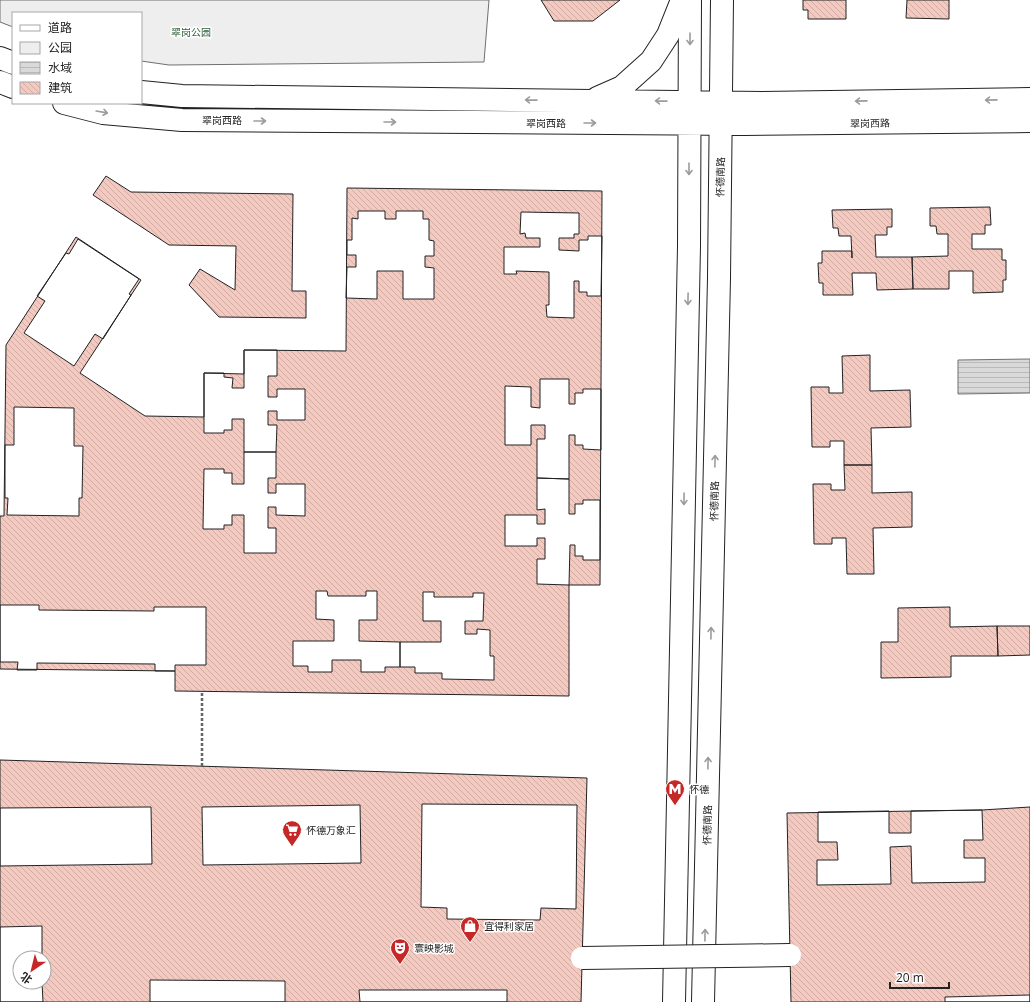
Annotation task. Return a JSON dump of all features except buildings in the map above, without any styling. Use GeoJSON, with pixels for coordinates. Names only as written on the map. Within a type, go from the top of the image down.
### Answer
{"type":"FeatureCollection","features":[{"type":"Feature","properties":{"kind":"main road"},"geometry":{"type":"LineString","coordinates":[[592,101],[622,87],[651,61],[668,35],[682,0]]}},
{"type":"Feature","properties":{"kind":"main road"},"geometry":{"type":"LineString","coordinates":[[674,1002],[689,246],[690,0]]}},
{"type":"Feature","properties":{"kind":"main road","name":"怀德南路"},"geometry":{"type":"LineString","coordinates":[[703,1002],[719,293],[722,0]]}},
{"type":"Feature","properties":{"kind":"main road"},"geometry":{"type":"LineString","coordinates":[[0,58],[12,63]]}},
{"type":"Feature","properties":{"kind":"main road"},"geometry":{"type":"LineString","coordinates":[[0,82],[12,87]]}},
{"type":"Feature","properties":{"kind":"main road"},"geometry":{"type":"LineString","coordinates":[[142,92],[182,96],[689,102],[1030,99]]}},
{"type":"Feature","properties":{"kind":"main road","name":"翠岗西路"},"geometry":{"type":"LineString","coordinates":[[68,104],[103,112],[182,120],[690,124],[1030,121]]}},
{"type":"Feature","properties":{"kind":"main road"},"geometry":{"type":"LineString","coordinates":[[582,958],[790,955]]}},
{"type":"Feature","properties":{"kind":"path"},"geometry":{"type":"LineString","coordinates":[[202,692],[202,766]]}},
{"type":"Feature","properties":{"kind":"green space","name":"翠岗公园"},"geometry":{"type":"Polygon","coordinates":[[[0,0],[489,0],[484,62],[169,65],[142,61],[142,12],[12,12],[12,27],[0,22],[0,0]]]}},
{"type":"Feature","properties":{"kind":"water"},"geometry":{"type":"Polygon","coordinates":[[[1030,359],[1030,393],[958,394],[958,360],[1030,359]]]}},
{"type":"Feature","properties":{"kind":"place","name":"怀德"},"geometry":{"type":"Point","coordinates":[675,806]}},
{"type":"Feature","properties":{"kind":"place","name":"怀德万象汇"},"geometry":{"type":"Point","coordinates":[292,847]}},
{"type":"Feature","properties":{"kind":"place","name":"宜得利家居"},"geometry":{"type":"Point","coordinates":[470,943]}},
{"type":"Feature","properties":{"kind":"place","name":"寰映影城"},"geometry":{"type":"Point","coordinates":[400,965]}}]}
